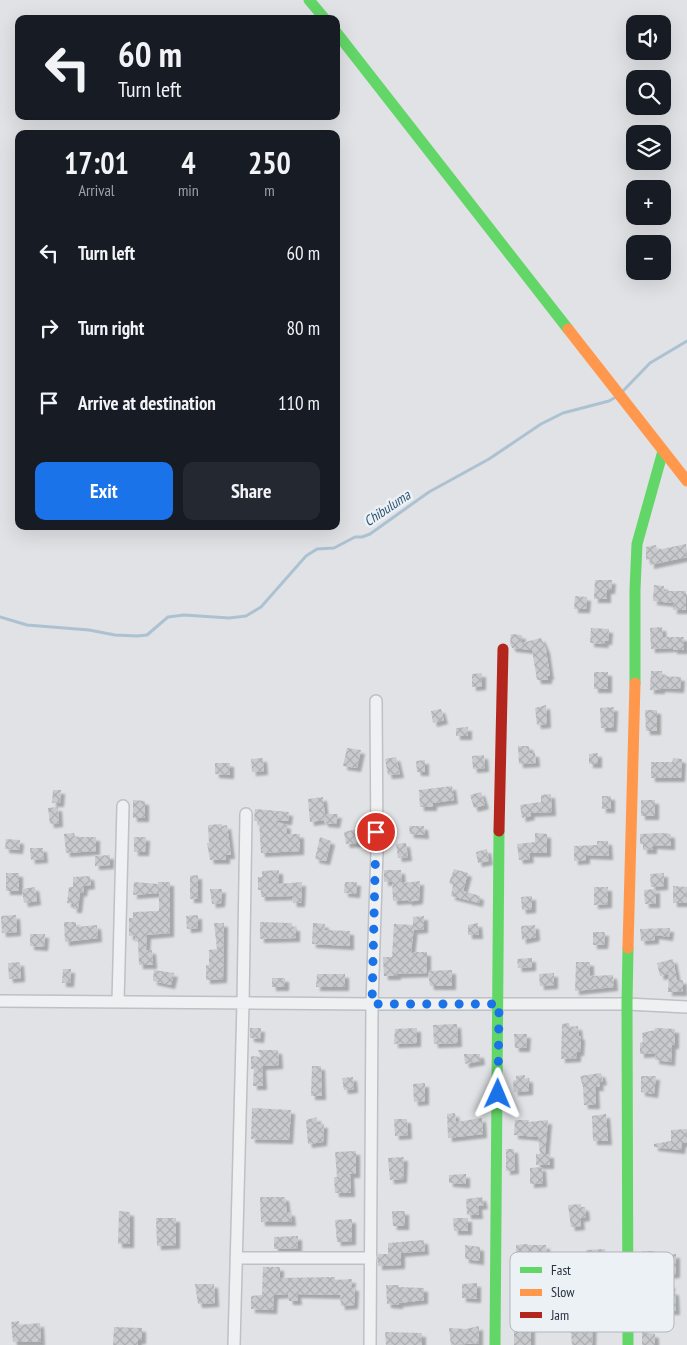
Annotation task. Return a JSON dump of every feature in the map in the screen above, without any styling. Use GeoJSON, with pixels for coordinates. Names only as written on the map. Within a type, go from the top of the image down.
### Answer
{"type":"FeatureCollection","features":[{"type":"Feature","properties":{"kind":"street"},"geometry":{"type":"LineString","coordinates":[[309,0],[322,15]]}},
{"type":"Feature","properties":{"kind":"street"},"geometry":{"type":"LineString","coordinates":[[340,37],[687,481]]}},
{"type":"Feature","properties":{"kind":"street"},"geometry":{"type":"LineString","coordinates":[[628,1252],[627,1004],[636,554],[642,523],[663,451]]}},
{"type":"Feature","properties":{"kind":"street"},"geometry":{"type":"LineString","coordinates":[[495,1345],[500,751],[503,649]]}},
{"type":"Feature","properties":{"kind":"street"},"geometry":{"type":"LineString","coordinates":[[370,1345],[372,1004],[377,851],[376,701]]}},
{"type":"Feature","properties":{"kind":"street"},"geometry":{"type":"LineString","coordinates":[[118,1002],[123,806]]}},
{"type":"Feature","properties":{"kind":"street"},"geometry":{"type":"LineString","coordinates":[[234,1345],[246,814]]}},
{"type":"Feature","properties":{"kind":"street"},"geometry":{"type":"LineString","coordinates":[[0,1001],[627,1004],[687,1007]]}},
{"type":"Feature","properties":{"kind":"street"},"geometry":{"type":"LineString","coordinates":[[236,1258],[371,1258]]}},
{"type":"Feature","properties":{"kind":"street"},"geometry":{"type":"LineString","coordinates":[[628,1332],[628,1345]]}},
{"type":"Feature","properties":{"kind":"building"},"geometry":{"type":"Polygon","coordinates":[[[686,544],[687,557],[650,565],[650,559],[646,560],[646,547],[656,545],[657,550],[686,544]]]}},
{"type":"Feature","properties":{"kind":"building"},"geometry":{"type":"Polygon","coordinates":[[[595,580],[612,580],[611,590],[607,590],[607,599],[594,599],[595,580]]]}},
{"type":"Feature","properties":{"kind":"building"},"geometry":{"type":"Polygon","coordinates":[[[654,585],[664,586],[664,591],[686,591],[686,610],[673,610],[673,603],[653,601],[654,585]]]}},
{"type":"Feature","properties":{"kind":"building"},"geometry":{"type":"Polygon","coordinates":[[[575,596],[587,597],[586,609],[574,609],[575,596]]]}},
{"type":"Feature","properties":{"kind":"building"},"geometry":{"type":"Polygon","coordinates":[[[662,627],[663,637],[684,637],[684,650],[673,650],[673,648],[651,649],[650,628],[662,627]]]}},
{"type":"Feature","properties":{"kind":"building"},"geometry":{"type":"Polygon","coordinates":[[[591,628],[609,629],[608,641],[604,641],[605,644],[590,643],[591,628]]]}},
{"type":"Feature","properties":{"kind":"building"},"geometry":{"type":"Polygon","coordinates":[[[511,634],[522,635],[521,643],[541,638],[546,649],[550,676],[548,676],[548,680],[537,680],[532,650],[512,648],[510,643],[511,634]]]}},
{"type":"Feature","properties":{"kind":"building"},"geometry":{"type":"Polygon","coordinates":[[[651,671],[662,671],[662,676],[681,677],[680,689],[661,688],[661,690],[650,690],[651,671]]]}},
{"type":"Feature","properties":{"kind":"building"},"geometry":{"type":"Polygon","coordinates":[[[594,672],[608,672],[608,689],[594,689],[594,672]]]}},
{"type":"Feature","properties":{"kind":"building"},"geometry":{"type":"Polygon","coordinates":[[[482,673],[482,686],[472,687],[472,674],[482,673]]]}},
{"type":"Feature","properties":{"kind":"building"},"geometry":{"type":"Polygon","coordinates":[[[546,705],[547,724],[537,725],[535,708],[546,705]]]}},
{"type":"Feature","properties":{"kind":"building"},"geometry":{"type":"Polygon","coordinates":[[[614,707],[613,728],[601,728],[600,708],[614,707]]]}},
{"type":"Feature","properties":{"kind":"building"},"geometry":{"type":"Polygon","coordinates":[[[441,709],[444,720],[433,723],[431,711],[441,709]]]}},
{"type":"Feature","properties":{"kind":"building"},"geometry":{"type":"Polygon","coordinates":[[[645,710],[657,710],[657,731],[646,731],[645,710]]]}},
{"type":"Feature","properties":{"kind":"building"},"geometry":{"type":"Polygon","coordinates":[[[468,727],[468,736],[456,736],[456,728],[468,727]]]}},
{"type":"Feature","properties":{"kind":"building"},"geometry":{"type":"Polygon","coordinates":[[[518,746],[529,746],[530,753],[535,753],[536,763],[519,764],[518,746]]]}},
{"type":"Feature","properties":{"kind":"building"},"geometry":{"type":"Polygon","coordinates":[[[347,748],[361,750],[357,768],[343,766],[347,748]]]}},
{"type":"Feature","properties":{"kind":"building"},"geometry":{"type":"Polygon","coordinates":[[[598,753],[598,764],[589,764],[589,754],[598,753]]]}},
{"type":"Feature","properties":{"kind":"building"},"geometry":{"type":"Polygon","coordinates":[[[484,755],[485,768],[473,769],[472,756],[484,755]]]}},
{"type":"Feature","properties":{"kind":"building"},"geometry":{"type":"Polygon","coordinates":[[[396,757],[400,774],[388,775],[385,759],[396,757]]]}},
{"type":"Feature","properties":{"kind":"building"},"geometry":{"type":"Polygon","coordinates":[[[263,758],[264,771],[252,772],[251,759],[263,758]]]}},
{"type":"Feature","properties":{"kind":"building"},"geometry":{"type":"Polygon","coordinates":[[[673,758],[682,759],[681,778],[651,778],[651,762],[672,762],[673,758]]]}},
{"type":"Feature","properties":{"kind":"building"},"geometry":{"type":"Polygon","coordinates":[[[425,760],[425,772],[417,772],[416,761],[425,760]]]}},
{"type":"Feature","properties":{"kind":"building"},"geometry":{"type":"Polygon","coordinates":[[[215,763],[230,763],[230,775],[215,774],[215,763]]]}},
{"type":"Feature","properties":{"kind":"building"},"geometry":{"type":"Polygon","coordinates":[[[452,786],[454,800],[433,803],[433,807],[420,807],[419,790],[452,786]]]}},
{"type":"Feature","properties":{"kind":"building"},"geometry":{"type":"Polygon","coordinates":[[[53,790],[61,790],[60,803],[52,803],[53,790]]]}},
{"type":"Feature","properties":{"kind":"building"},"geometry":{"type":"Polygon","coordinates":[[[481,792],[485,805],[474,808],[470,795],[481,792]]]}},
{"type":"Feature","properties":{"kind":"building"},"geometry":{"type":"Polygon","coordinates":[[[551,794],[552,812],[530,813],[531,816],[522,818],[520,805],[541,802],[541,795],[551,794]]]}},
{"type":"Feature","properties":{"kind":"building"},"geometry":{"type":"Polygon","coordinates":[[[602,796],[611,796],[611,809],[602,809],[602,796]]]}},
{"type":"Feature","properties":{"kind":"building"},"geometry":{"type":"Polygon","coordinates":[[[323,797],[325,817],[326,814],[338,814],[336,824],[324,823],[324,820],[310,822],[308,799],[323,797]]]}},
{"type":"Feature","properties":{"kind":"building"},"geometry":{"type":"Polygon","coordinates":[[[133,800],[145,801],[145,818],[133,818],[133,800]]]}},
{"type":"Feature","properties":{"kind":"building"},"geometry":{"type":"Polygon","coordinates":[[[641,800],[655,800],[655,816],[641,816],[641,800]]]}},
{"type":"Feature","properties":{"kind":"building"},"geometry":{"type":"Polygon","coordinates":[[[58,807],[59,823],[50,824],[48,808],[58,807]]]}},
{"type":"Feature","properties":{"kind":"building"},"geometry":{"type":"Polygon","coordinates":[[[255,809],[289,812],[288,821],[274,821],[287,825],[286,834],[300,834],[300,851],[261,853],[259,821],[254,821],[255,809]]]}},
{"type":"Feature","properties":{"kind":"building"},"geometry":{"type":"Polygon","coordinates":[[[222,824],[222,826],[227,825],[231,855],[226,855],[226,860],[210,860],[207,843],[209,843],[208,825],[222,824]]]}},
{"type":"Feature","properties":{"kind":"building"},"geometry":{"type":"Polygon","coordinates":[[[409,826],[424,826],[425,835],[410,834],[409,826]]]}},
{"type":"Feature","properties":{"kind":"building"},"geometry":{"type":"Polygon","coordinates":[[[357,829],[358,843],[346,844],[344,832],[357,829]]]}},
{"type":"Feature","properties":{"kind":"building"},"geometry":{"type":"Polygon","coordinates":[[[74,833],[75,837],[96,837],[96,851],[66,853],[64,834],[74,833]]]}},
{"type":"Feature","properties":{"kind":"building"},"geometry":{"type":"Polygon","coordinates":[[[535,833],[547,834],[547,853],[529,853],[530,859],[519,860],[517,844],[535,842],[535,833]]]}},
{"type":"Feature","properties":{"kind":"building"},"geometry":{"type":"Polygon","coordinates":[[[640,834],[671,834],[671,846],[653,845],[653,850],[643,850],[643,844],[640,844],[640,834]]]}},
{"type":"Feature","properties":{"kind":"building"},"geometry":{"type":"Polygon","coordinates":[[[134,837],[146,837],[145,852],[134,852],[134,837]]]}},
{"type":"Feature","properties":{"kind":"building"},"geometry":{"type":"Polygon","coordinates":[[[320,837],[331,841],[326,861],[315,859],[320,837]]]}},
{"type":"Feature","properties":{"kind":"building"},"geometry":{"type":"Polygon","coordinates":[[[6,839],[20,840],[19,850],[5,849],[6,839]]]}},
{"type":"Feature","properties":{"kind":"building"},"geometry":{"type":"Polygon","coordinates":[[[597,841],[608,841],[609,856],[586,855],[586,860],[574,861],[574,846],[597,845],[597,841]]]}},
{"type":"Feature","properties":{"kind":"building"},"geometry":{"type":"Polygon","coordinates":[[[406,843],[408,857],[398,858],[396,844],[406,843]]]}},
{"type":"Feature","properties":{"kind":"building"},"geometry":{"type":"Polygon","coordinates":[[[30,848],[43,848],[44,859],[31,860],[30,848]]]}},
{"type":"Feature","properties":{"kind":"building"},"geometry":{"type":"Polygon","coordinates":[[[487,849],[489,861],[478,863],[476,852],[487,849]]]}},
{"type":"Feature","properties":{"kind":"building"},"geometry":{"type":"Polygon","coordinates":[[[110,855],[110,865],[95,866],[95,856],[110,855]]]}},
{"type":"Feature","properties":{"kind":"building"},"geometry":{"type":"Polygon","coordinates":[[[454,869],[468,873],[463,891],[480,896],[479,903],[451,896],[453,885],[449,883],[454,869]]]}},
{"type":"Feature","properties":{"kind":"building"},"geometry":{"type":"Polygon","coordinates":[[[279,870],[279,884],[302,882],[301,903],[293,903],[292,896],[261,897],[261,890],[258,890],[258,877],[262,877],[262,871],[279,870]]]}},
{"type":"Feature","properties":{"kind":"building"},"geometry":{"type":"Polygon","coordinates":[[[384,870],[401,870],[402,883],[420,881],[419,900],[408,902],[408,900],[393,901],[392,881],[384,882],[384,870]]]}},
{"type":"Feature","properties":{"kind":"building"},"geometry":{"type":"Polygon","coordinates":[[[6,873],[19,873],[19,891],[6,891],[6,873]]]}},
{"type":"Feature","properties":{"kind":"building"},"geometry":{"type":"Polygon","coordinates":[[[664,873],[664,886],[651,887],[650,874],[664,873]]]}},
{"type":"Feature","properties":{"kind":"building"},"geometry":{"type":"Polygon","coordinates":[[[198,875],[198,899],[190,899],[190,876],[198,875]]]}},
{"type":"Feature","properties":{"kind":"building"},"geometry":{"type":"Polygon","coordinates":[[[90,876],[91,885],[84,886],[83,893],[80,892],[78,909],[73,909],[73,904],[67,903],[69,887],[73,887],[73,877],[90,876]]]}},
{"type":"Feature","properties":{"kind":"building"},"geometry":{"type":"Polygon","coordinates":[[[134,882],[158,884],[158,882],[170,882],[170,933],[147,935],[146,950],[152,950],[153,965],[139,965],[138,941],[135,942],[136,935],[129,936],[129,918],[133,918],[133,912],[159,911],[159,893],[133,895],[134,882]]]}},
{"type":"Feature","properties":{"kind":"building"},"geometry":{"type":"Polygon","coordinates":[[[345,882],[357,882],[356,894],[344,893],[345,882]]]}},
{"type":"Feature","properties":{"kind":"building"},"geometry":{"type":"Polygon","coordinates":[[[673,886],[687,887],[687,903],[673,903],[673,886]]]}},
{"type":"Feature","properties":{"kind":"building"},"geometry":{"type":"Polygon","coordinates":[[[35,887],[37,901],[24,903],[22,889],[35,887]]]}},
{"type":"Feature","properties":{"kind":"building"},"geometry":{"type":"Polygon","coordinates":[[[594,887],[608,887],[608,904],[594,905],[594,887]]]}},
{"type":"Feature","properties":{"kind":"building"},"geometry":{"type":"Polygon","coordinates":[[[210,889],[222,889],[221,903],[212,904],[210,889]]]}},
{"type":"Feature","properties":{"kind":"building"},"geometry":{"type":"Polygon","coordinates":[[[656,889],[656,904],[645,904],[644,890],[656,889]]]}},
{"type":"Feature","properties":{"kind":"building"},"geometry":{"type":"Polygon","coordinates":[[[532,896],[532,909],[522,910],[521,897],[532,896]]]}},
{"type":"Feature","properties":{"kind":"building"},"geometry":{"type":"Polygon","coordinates":[[[16,915],[17,932],[2,933],[1,916],[16,915]]]}},
{"type":"Feature","properties":{"kind":"building"},"geometry":{"type":"Polygon","coordinates":[[[198,915],[198,928],[187,929],[186,916],[198,915]]]}},
{"type":"Feature","properties":{"kind":"building"},"geometry":{"type":"Polygon","coordinates":[[[424,916],[424,929],[414,930],[414,927],[411,952],[427,952],[427,973],[384,976],[383,957],[392,957],[394,924],[413,925],[413,917],[424,916]]]}},
{"type":"Feature","properties":{"kind":"building"},"geometry":{"type":"Polygon","coordinates":[[[64,922],[76,922],[76,927],[97,925],[98,938],[65,942],[64,922]]]}},
{"type":"Feature","properties":{"kind":"building"},"geometry":{"type":"Polygon","coordinates":[[[260,922],[292,923],[292,927],[296,927],[296,938],[260,939],[260,922]]]}},
{"type":"Feature","properties":{"kind":"building"},"geometry":{"type":"Polygon","coordinates":[[[214,923],[224,923],[223,979],[206,980],[209,950],[217,949],[214,923]]]}},
{"type":"Feature","properties":{"kind":"building"},"geometry":{"type":"Polygon","coordinates":[[[313,923],[325,924],[324,930],[350,931],[350,946],[312,944],[313,923]]]}},
{"type":"Feature","properties":{"kind":"building"},"geometry":{"type":"Polygon","coordinates":[[[478,923],[479,935],[468,935],[468,925],[478,923]]]}},
{"type":"Feature","properties":{"kind":"building"},"geometry":{"type":"Polygon","coordinates":[[[535,925],[536,937],[522,940],[521,926],[535,925]]]}},
{"type":"Feature","properties":{"kind":"building"},"geometry":{"type":"Polygon","coordinates":[[[670,928],[669,937],[655,935],[655,940],[641,941],[640,929],[670,928]]]}},
{"type":"Feature","properties":{"kind":"building"},"geometry":{"type":"Polygon","coordinates":[[[593,932],[605,932],[604,945],[593,945],[593,932]]]}},
{"type":"Feature","properties":{"kind":"building"},"geometry":{"type":"Polygon","coordinates":[[[30,934],[45,934],[44,947],[30,946],[30,934]]]}},
{"type":"Feature","properties":{"kind":"building"},"geometry":{"type":"Polygon","coordinates":[[[532,958],[532,967],[518,968],[517,959],[532,958]]]}},
{"type":"Feature","properties":{"kind":"building"},"geometry":{"type":"Polygon","coordinates":[[[673,959],[677,980],[683,980],[683,992],[668,992],[669,974],[660,976],[657,963],[673,959]]]}},
{"type":"Feature","properties":{"kind":"building"},"geometry":{"type":"Polygon","coordinates":[[[20,962],[21,978],[9,979],[8,963],[20,962]]]}},
{"type":"Feature","properties":{"kind":"building"},"geometry":{"type":"Polygon","coordinates":[[[576,962],[590,962],[590,976],[613,975],[614,987],[575,991],[576,962]]]}},
{"type":"Feature","properties":{"kind":"building"},"geometry":{"type":"Polygon","coordinates":[[[63,969],[71,969],[70,983],[62,983],[63,969]]]}},
{"type":"Feature","properties":{"kind":"building"},"geometry":{"type":"Polygon","coordinates":[[[154,970],[174,973],[171,985],[153,981],[154,970]]]}},
{"type":"Feature","properties":{"kind":"building"},"geometry":{"type":"Polygon","coordinates":[[[452,970],[452,986],[430,986],[428,971],[452,970]]]}},
{"type":"Feature","properties":{"kind":"building"},"geometry":{"type":"Polygon","coordinates":[[[554,973],[554,985],[540,986],[539,974],[554,973]]]}},
{"type":"Feature","properties":{"kind":"building"},"geometry":{"type":"Polygon","coordinates":[[[317,974],[345,974],[345,987],[316,987],[317,974]]]}},
{"type":"Feature","properties":{"kind":"building"},"geometry":{"type":"Polygon","coordinates":[[[272,978],[285,978],[285,987],[272,987],[272,978]]]}},
{"type":"Feature","properties":{"kind":"building"},"geometry":{"type":"Polygon","coordinates":[[[569,1023],[570,1027],[578,1026],[579,1036],[581,1036],[580,1052],[577,1052],[577,1058],[561,1059],[562,1024],[569,1023]]]}},
{"type":"Feature","properties":{"kind":"building"},"geometry":{"type":"Polygon","coordinates":[[[457,1024],[458,1043],[434,1044],[433,1025],[457,1024]]]}},
{"type":"Feature","properties":{"kind":"building"},"geometry":{"type":"Polygon","coordinates":[[[250,1028],[261,1028],[260,1039],[250,1038],[250,1028]]]}},
{"type":"Feature","properties":{"kind":"building"},"geometry":{"type":"Polygon","coordinates":[[[417,1028],[417,1043],[394,1044],[395,1029],[417,1028]]]}},
{"type":"Feature","properties":{"kind":"building"},"geometry":{"type":"Polygon","coordinates":[[[655,1028],[675,1029],[675,1045],[672,1045],[671,1062],[655,1060],[656,1053],[640,1054],[640,1043],[643,1042],[642,1033],[655,1030],[655,1028]]]}},
{"type":"Feature","properties":{"kind":"building"},"geometry":{"type":"Polygon","coordinates":[[[514,1034],[527,1034],[526,1048],[515,1048],[514,1034]]]}},
{"type":"Feature","properties":{"kind":"building"},"geometry":{"type":"Polygon","coordinates":[[[258,1050],[278,1050],[279,1065],[262,1066],[263,1086],[253,1086],[254,1069],[251,1069],[251,1056],[261,1057],[258,1050]]]}},
{"type":"Feature","properties":{"kind":"building"},"geometry":{"type":"Polygon","coordinates":[[[464,1054],[480,1054],[481,1061],[465,1064],[464,1054]]]}},
{"type":"Feature","properties":{"kind":"building"},"geometry":{"type":"Polygon","coordinates":[[[312,1066],[321,1066],[322,1096],[311,1096],[312,1066]]]}},
{"type":"Feature","properties":{"kind":"building"},"geometry":{"type":"Polygon","coordinates":[[[601,1073],[603,1081],[599,1082],[600,1087],[595,1087],[596,1105],[584,1105],[580,1076],[601,1073]]]}},
{"type":"Feature","properties":{"kind":"building"},"geometry":{"type":"Polygon","coordinates":[[[525,1075],[525,1079],[529,1078],[529,1091],[514,1092],[513,1081],[516,1080],[516,1076],[525,1075]]]}},
{"type":"Feature","properties":{"kind":"building"},"geometry":{"type":"Polygon","coordinates":[[[641,1076],[656,1076],[654,1094],[641,1092],[641,1076]]]}},
{"type":"Feature","properties":{"kind":"building"},"geometry":{"type":"Polygon","coordinates":[[[353,1077],[354,1089],[344,1090],[342,1078],[353,1077]]]}},
{"type":"Feature","properties":{"kind":"building"},"geometry":{"type":"Polygon","coordinates":[[[425,1083],[425,1101],[414,1102],[413,1084],[425,1083]]]}},
{"type":"Feature","properties":{"kind":"building"},"geometry":{"type":"Polygon","coordinates":[[[252,1108],[291,1110],[289,1140],[251,1139],[252,1108]]]}},
{"type":"Feature","properties":{"kind":"building"},"geometry":{"type":"Polygon","coordinates":[[[455,1113],[456,1122],[482,1118],[483,1134],[448,1138],[447,1114],[455,1113]]]}},
{"type":"Feature","properties":{"kind":"building"},"geometry":{"type":"Polygon","coordinates":[[[606,1114],[608,1141],[593,1141],[592,1116],[606,1114]]]}},
{"type":"Feature","properties":{"kind":"building"},"geometry":{"type":"Polygon","coordinates":[[[317,1117],[317,1124],[324,1124],[323,1142],[308,1144],[306,1120],[317,1117]]]}},
{"type":"Feature","properties":{"kind":"building"},"geometry":{"type":"Polygon","coordinates":[[[394,1119],[407,1119],[408,1135],[395,1136],[394,1119]]]}},
{"type":"Feature","properties":{"kind":"building"},"geometry":{"type":"Polygon","coordinates":[[[515,1120],[529,1120],[528,1122],[548,1120],[545,1154],[550,1154],[550,1165],[536,1165],[536,1154],[540,1154],[538,1137],[514,1135],[515,1120]]]}},
{"type":"Feature","properties":{"kind":"building"},"geometry":{"type":"Polygon","coordinates":[[[687,1129],[687,1143],[682,1143],[681,1150],[654,1147],[654,1144],[671,1141],[671,1130],[687,1129]]]}},
{"type":"Feature","properties":{"kind":"building"},"geometry":{"type":"Polygon","coordinates":[[[506,1149],[514,1149],[515,1170],[506,1171],[506,1149]]]}},
{"type":"Feature","properties":{"kind":"building"},"geometry":{"type":"Polygon","coordinates":[[[356,1151],[356,1174],[350,1174],[351,1193],[335,1193],[334,1177],[337,1177],[335,1152],[356,1151]]]}},
{"type":"Feature","properties":{"kind":"building"},"geometry":{"type":"Polygon","coordinates":[[[404,1157],[403,1179],[390,1180],[388,1158],[404,1157]]]}},
{"type":"Feature","properties":{"kind":"building"},"geometry":{"type":"Polygon","coordinates":[[[542,1167],[543,1183],[530,1184],[530,1168],[542,1167]]]}},
{"type":"Feature","properties":{"kind":"building"},"geometry":{"type":"Polygon","coordinates":[[[466,1174],[466,1184],[449,1183],[449,1175],[466,1174]]]}},
{"type":"Feature","properties":{"kind":"building"},"geometry":{"type":"Polygon","coordinates":[[[260,1197],[285,1197],[287,1212],[291,1212],[292,1222],[261,1222],[260,1197]]]}},
{"type":"Feature","properties":{"kind":"building"},"geometry":{"type":"Polygon","coordinates":[[[482,1197],[484,1205],[478,1206],[479,1215],[467,1215],[466,1199],[482,1197]]]}},
{"type":"Feature","properties":{"kind":"building"},"geometry":{"type":"Polygon","coordinates":[[[581,1204],[581,1207],[585,1207],[586,1217],[580,1218],[581,1226],[571,1227],[568,1205],[581,1204]]]}},
{"type":"Feature","properties":{"kind":"building"},"geometry":{"type":"Polygon","coordinates":[[[119,1211],[130,1212],[130,1244],[118,1244],[119,1211]]]}},
{"type":"Feature","properties":{"kind":"building"},"geometry":{"type":"Polygon","coordinates":[[[392,1211],[405,1211],[405,1226],[393,1226],[392,1211]]]}},
{"type":"Feature","properties":{"kind":"building"},"geometry":{"type":"Polygon","coordinates":[[[156,1218],[176,1218],[176,1245],[157,1246],[156,1218]]]}},
{"type":"Feature","properties":{"kind":"building"},"geometry":{"type":"Polygon","coordinates":[[[453,1218],[468,1218],[468,1231],[454,1231],[453,1218]]]}},
{"type":"Feature","properties":{"kind":"building"},"geometry":{"type":"Polygon","coordinates":[[[352,1219],[352,1241],[337,1242],[335,1220],[352,1219]]]}},
{"type":"Feature","properties":{"kind":"building"},"geometry":{"type":"Polygon","coordinates":[[[298,1236],[298,1248],[274,1249],[274,1237],[298,1236]]]}},
{"type":"Feature","properties":{"kind":"building"},"geometry":{"type":"Polygon","coordinates":[[[424,1240],[425,1251],[401,1253],[401,1265],[378,1266],[378,1254],[388,1254],[388,1243],[424,1240]]]}},
{"type":"Feature","properties":{"kind":"building"},"geometry":{"type":"Polygon","coordinates":[[[465,1245],[480,1247],[480,1261],[465,1259],[465,1245]]]}},
{"type":"Feature","properties":{"kind":"building"},"geometry":{"type":"Polygon","coordinates":[[[516,1245],[546,1245],[547,1252],[516,1252],[516,1245]]]}},
{"type":"Feature","properties":{"kind":"building"},"geometry":{"type":"Polygon","coordinates":[[[605,1249],[605,1252],[586,1252],[586,1250],[605,1249]]]}},
{"type":"Feature","properties":{"kind":"building"},"geometry":{"type":"Polygon","coordinates":[[[674,1254],[676,1254],[676,1274],[674,1274],[674,1254]]]}},
{"type":"Feature","properties":{"kind":"building"},"geometry":{"type":"Polygon","coordinates":[[[263,1267],[280,1267],[280,1278],[335,1277],[335,1280],[352,1279],[351,1287],[355,1287],[354,1305],[341,1306],[340,1295],[297,1294],[298,1301],[289,1301],[288,1294],[274,1295],[273,1310],[251,1309],[251,1296],[262,1295],[263,1267]]]}},
{"type":"Feature","properties":{"kind":"building"},"geometry":{"type":"Polygon","coordinates":[[[477,1283],[477,1299],[462,1298],[462,1284],[477,1283]]]}},
{"type":"Feature","properties":{"kind":"building"},"geometry":{"type":"Polygon","coordinates":[[[195,1284],[214,1284],[215,1303],[198,1304],[195,1284]]]}},
{"type":"Feature","properties":{"kind":"building"},"geometry":{"type":"Polygon","coordinates":[[[386,1285],[424,1288],[424,1300],[399,1303],[399,1305],[387,1304],[386,1285]]]}},
{"type":"Feature","properties":{"kind":"building"},"geometry":{"type":"Polygon","coordinates":[[[674,1291],[675,1291],[676,1311],[674,1311],[674,1291]]]}},
{"type":"Feature","properties":{"kind":"building"},"geometry":{"type":"Polygon","coordinates":[[[19,1321],[19,1325],[40,1323],[41,1342],[13,1342],[11,1322],[19,1321]]]}},
{"type":"Feature","properties":{"kind":"building"},"geometry":{"type":"Polygon","coordinates":[[[479,1326],[479,1343],[451,1345],[449,1328],[466,1329],[479,1326]]]}},
{"type":"Feature","properties":{"kind":"building"},"geometry":{"type":"Polygon","coordinates":[[[114,1327],[142,1328],[142,1340],[138,1340],[138,1345],[113,1345],[114,1327]]]}},
{"type":"Feature","properties":{"kind":"building"},"geometry":{"type":"Polygon","coordinates":[[[385,1332],[422,1333],[422,1345],[386,1345],[385,1332]]]}},
{"type":"Feature","properties":{"kind":"building"},"geometry":{"type":"Polygon","coordinates":[[[514,1332],[531,1332],[531,1345],[514,1345],[514,1332]]]}},
{"type":"Feature","properties":{"kind":"building"},"geometry":{"type":"Polygon","coordinates":[[[592,1332],[592,1345],[572,1345],[570,1333],[592,1332]]]}},
{"type":"Feature","properties":{"kind":"building"},"geometry":{"type":"Polygon","coordinates":[[[642,1332],[655,1334],[655,1345],[642,1345],[642,1332]]]}},
{"type":"Feature","properties":{"kind":"waterway","name":"Chibuluma"},"geometry":{"type":"LineString","coordinates":[[623,391],[650,363],[687,341]]}},
{"type":"Feature","properties":{"kind":"waterway","name":"Chibuluma"},"geometry":{"type":"LineString","coordinates":[[0,617],[27,625],[137,636],[147,635],[168,617],[184,615],[229,618],[246,616],[261,607],[306,556],[317,549],[334,548],[355,537],[370,534],[429,492],[489,459],[541,424],[563,413],[609,401],[616,397]]}},
{"type":"Feature","properties":{"kind":"traffic: fast"},"geometry":{"type":"LineString","coordinates":[[309,0],[322,15]]}},
{"type":"Feature","properties":{"kind":"traffic: fast"},"geometry":{"type":"LineString","coordinates":[[340,37],[568,329]]}},
{"type":"Feature","properties":{"kind":"traffic: fast"},"geometry":{"type":"LineString","coordinates":[[635,683],[637,544],[663,451]]}},
{"type":"Feature","properties":{"kind":"traffic: fast"},"geometry":{"type":"LineString","coordinates":[[495,1345],[499,831]]}},
{"type":"Feature","properties":{"kind":"traffic: fast"},"geometry":{"type":"LineString","coordinates":[[628,948],[628,1252]]}},
{"type":"Feature","properties":{"kind":"traffic: fast"},"geometry":{"type":"LineString","coordinates":[[628,1332],[628,1345]]}},
{"type":"Feature","properties":{"kind":"traffic: slow"},"geometry":{"type":"LineString","coordinates":[[568,329],[687,481]]}},
{"type":"Feature","properties":{"kind":"traffic: slow"},"geometry":{"type":"LineString","coordinates":[[628,948],[635,683]]}},
{"type":"Feature","properties":{"kind":"traffic: jam"},"geometry":{"type":"LineString","coordinates":[[499,831],[503,649]]}},
{"type":"Feature","properties":{"kind":"route"},"geometry":{"type":"LineString","coordinates":[[376,832],[372,1004],[499,1004],[498,1094]]}}]}
